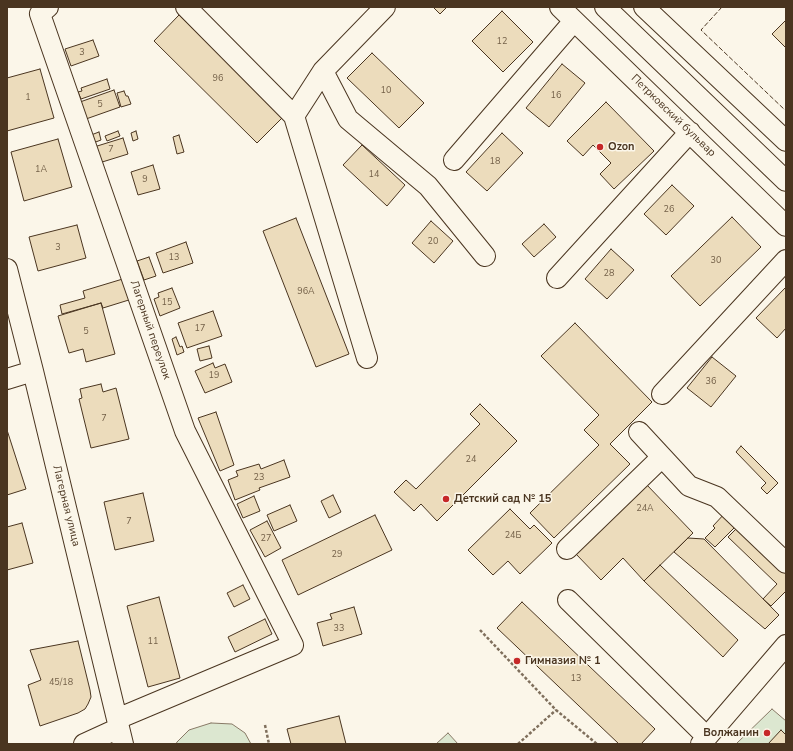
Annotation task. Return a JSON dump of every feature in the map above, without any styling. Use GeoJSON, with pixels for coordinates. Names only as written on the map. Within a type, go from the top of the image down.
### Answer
{"type":"FeatureCollection","features":[{"type":"Feature","properties":{"kind":"street","name":"Лагерный переулок"},"geometry":{"type":"LineString","coordinates":[[48,7],[40,14],[185,431],[293,644],[120,730]]}},
{"type":"Feature","properties":{"kind":"street"},"geometry":{"type":"LineString","coordinates":[[186,7],[294,116],[368,358]]}},
{"type":"Feature","properties":{"kind":"street"},"geometry":{"type":"LineString","coordinates":[[294,116],[323,71],[385,7]]}},
{"type":"Feature","properties":{"kind":"street"},"geometry":{"type":"LineString","coordinates":[[605,7],[786,181]]}},
{"type":"Feature","properties":{"kind":"street"},"geometry":{"type":"LineString","coordinates":[[644,7],[786,141]]}},
{"type":"Feature","properties":{"kind":"street"},"geometry":{"type":"LineString","coordinates":[[454,160],[567,14]]}},
{"type":"Feature","properties":{"kind":"street","name":"Петрковский бульвар"},"geometry":{"type":"LineString","coordinates":[[567,14],[786,226]]}},
{"type":"Feature","properties":{"kind":"street"},"geometry":{"type":"LineString","coordinates":[[323,71],[348,119],[428,186],[484,256]]}},
{"type":"Feature","properties":{"kind":"street"},"geometry":{"type":"LineString","coordinates":[[557,278],[690,132]]}},
{"type":"Feature","properties":{"kind":"street"},"geometry":{"type":"LineString","coordinates":[[662,394],[786,260]]}},
{"type":"Feature","properties":{"kind":"street","name":"Лагерная улица"},"geometry":{"type":"LineString","coordinates":[[7,269],[120,730]]}},
{"type":"Feature","properties":{"kind":"street"},"geometry":{"type":"LineString","coordinates":[[7,379],[33,371]]}},
{"type":"Feature","properties":{"kind":"street"},"geometry":{"type":"LineString","coordinates":[[639,432],[689,486],[717,498],[737,515],[786,563]]}},
{"type":"Feature","properties":{"kind":"street"},"geometry":{"type":"LineString","coordinates":[[567,549],[662,457]]}},
{"type":"Feature","properties":{"kind":"street"},"geometry":{"type":"LineString","coordinates":[[568,600],[704,740],[786,645]]}},
{"type":"Feature","properties":{"kind":"street"},"geometry":{"type":"LineString","coordinates":[[84,744],[120,730]]}},
{"type":"Feature","properties":{"kind":"path"},"geometry":{"type":"LineString","coordinates":[[480,630],[556,710],[597,744]]}},
{"type":"Feature","properties":{"kind":"path"},"geometry":{"type":"LineString","coordinates":[[518,744],[556,710]]}},
{"type":"Feature","properties":{"kind":"path"},"geometry":{"type":"LineString","coordinates":[[265,725],[269,744]]}},
{"type":"Feature","properties":{"kind":"green space","name":"Волжанин"},"geometry":{"type":"Polygon","coordinates":[[[772,709],[786,721],[786,744],[736,744],[772,709]]]}},
{"type":"Feature","properties":{"kind":"green space"},"geometry":{"type":"Polygon","coordinates":[[[211,723],[232,724],[245,733],[251,744],[176,744],[189,730],[211,723]]]}},
{"type":"Feature","properties":{"kind":"green space"},"geometry":{"type":"Polygon","coordinates":[[[448,733],[458,744],[436,744],[448,733]]]}},
{"type":"Feature","properties":{"kind":"building"},"geometry":{"type":"Polygon","coordinates":[[[433,7],[447,7],[440,14],[433,7]]]}},
{"type":"Feature","properties":{"kind":"building"},"geometry":{"type":"Polygon","coordinates":[[[502,11],[533,42],[503,72],[472,41],[502,11]]]}},
{"type":"Feature","properties":{"kind":"building"},"geometry":{"type":"Polygon","coordinates":[[[179,15],[283,117],[257,143],[154,41],[179,15]]]}},
{"type":"Feature","properties":{"kind":"building"},"geometry":{"type":"Polygon","coordinates":[[[786,20],[786,48],[772,34],[786,20]]]}},
{"type":"Feature","properties":{"kind":"building"},"geometry":{"type":"Polygon","coordinates":[[[93,40],[99,56],[71,66],[65,49],[93,40]]]}},
{"type":"Feature","properties":{"kind":"building"},"geometry":{"type":"Polygon","coordinates":[[[372,53],[424,103],[399,128],[347,78],[372,53]]]}},
{"type":"Feature","properties":{"kind":"building"},"geometry":{"type":"Polygon","coordinates":[[[562,64],[585,83],[549,127],[526,108],[562,64]]]}},
{"type":"Feature","properties":{"kind":"building"},"geometry":{"type":"Polygon","coordinates":[[[40,69],[54,118],[7,131],[7,78],[40,69]]]}},
{"type":"Feature","properties":{"kind":"building"},"geometry":{"type":"Polygon","coordinates":[[[107,79],[110,89],[81,99],[78,92],[82,91],[81,88],[107,79]]]}},
{"type":"Feature","properties":{"kind":"building"},"geometry":{"type":"Polygon","coordinates":[[[114,90],[120,107],[86,119],[80,102],[114,90]]]}},
{"type":"Feature","properties":{"kind":"building"},"geometry":{"type":"Polygon","coordinates":[[[124,91],[131,104],[121,107],[117,93],[124,91]]]}},
{"type":"Feature","properties":{"kind":"building"},"geometry":{"type":"Polygon","coordinates":[[[606,102],[654,151],[614,189],[600,174],[611,163],[593,145],[583,156],[567,141],[606,102]]]}},
{"type":"Feature","properties":{"kind":"building"},"geometry":{"type":"Polygon","coordinates":[[[118,131],[120,136],[107,141],[105,136],[118,131]]]}},
{"type":"Feature","properties":{"kind":"building"},"geometry":{"type":"Polygon","coordinates":[[[136,131],[138,139],[133,141],[131,133],[136,131]]]}},
{"type":"Feature","properties":{"kind":"building"},"geometry":{"type":"Polygon","coordinates":[[[99,132],[101,140],[93,143],[91,135],[99,132]]]}},
{"type":"Feature","properties":{"kind":"building"},"geometry":{"type":"Polygon","coordinates":[[[502,133],[523,153],[487,191],[466,172],[502,133]]]}},
{"type":"Feature","properties":{"kind":"building"},"geometry":{"type":"Polygon","coordinates":[[[179,135],[184,152],[177,154],[173,137],[179,135]]]}},
{"type":"Feature","properties":{"kind":"building"},"geometry":{"type":"Polygon","coordinates":[[[123,138],[128,154],[99,163],[94,147],[123,138]]]}},
{"type":"Feature","properties":{"kind":"building"},"geometry":{"type":"Polygon","coordinates":[[[58,139],[72,187],[24,201],[11,152],[58,139]]]}},
{"type":"Feature","properties":{"kind":"building"},"geometry":{"type":"Polygon","coordinates":[[[362,145],[405,185],[387,206],[343,165],[362,145]]]}},
{"type":"Feature","properties":{"kind":"building"},"geometry":{"type":"Polygon","coordinates":[[[153,165],[160,189],[138,195],[131,172],[153,165]]]}},
{"type":"Feature","properties":{"kind":"building"},"geometry":{"type":"Polygon","coordinates":[[[672,185],[694,206],[666,235],[644,214],[672,185]]]}},
{"type":"Feature","properties":{"kind":"building"},"geometry":{"type":"Polygon","coordinates":[[[732,217],[761,247],[700,306],[671,276],[732,217]]]}},
{"type":"Feature","properties":{"kind":"building"},"geometry":{"type":"Polygon","coordinates":[[[296,218],[349,354],[316,367],[263,231],[296,218]]]}},
{"type":"Feature","properties":{"kind":"building"},"geometry":{"type":"Polygon","coordinates":[[[431,221],[453,241],[434,263],[412,243],[431,221]]]}},
{"type":"Feature","properties":{"kind":"building"},"geometry":{"type":"Polygon","coordinates":[[[544,224],[556,237],[534,257],[522,244],[544,224]]]}},
{"type":"Feature","properties":{"kind":"building"},"geometry":{"type":"Polygon","coordinates":[[[77,225],[86,258],[38,271],[29,237],[77,225]]]}},
{"type":"Feature","properties":{"kind":"building"},"geometry":{"type":"Polygon","coordinates":[[[186,242],[193,263],[163,273],[156,253],[186,242]]]}},
{"type":"Feature","properties":{"kind":"building"},"geometry":{"type":"Polygon","coordinates":[[[611,249],[634,270],[607,299],[585,279],[611,249]]]}},
{"type":"Feature","properties":{"kind":"building"},"geometry":{"type":"Polygon","coordinates":[[[149,257],[156,276],[144,280],[137,261],[149,257]]]}},
{"type":"Feature","properties":{"kind":"building"},"geometry":{"type":"Polygon","coordinates":[[[126,278],[132,299],[103,308],[101,303],[62,314],[60,305],[85,298],[83,291],[126,278]]]}},
{"type":"Feature","properties":{"kind":"building"},"geometry":{"type":"Polygon","coordinates":[[[786,287],[786,328],[777,338],[756,318],[786,287]]]}},
{"type":"Feature","properties":{"kind":"building"},"geometry":{"type":"Polygon","coordinates":[[[172,288],[180,308],[160,316],[154,299],[159,297],[158,293],[172,288]]]}},
{"type":"Feature","properties":{"kind":"building"},"geometry":{"type":"Polygon","coordinates":[[[101,303],[115,354],[86,362],[83,349],[69,353],[58,316],[101,303]]]}},
{"type":"Feature","properties":{"kind":"building"},"geometry":{"type":"Polygon","coordinates":[[[213,311],[222,336],[187,348],[178,323],[213,311]]]}},
{"type":"Feature","properties":{"kind":"building"},"geometry":{"type":"Polygon","coordinates":[[[575,323],[652,402],[610,444],[630,464],[554,538],[530,513],[599,445],[584,430],[599,415],[541,356],[575,323]]]}},
{"type":"Feature","properties":{"kind":"building"},"geometry":{"type":"Polygon","coordinates":[[[176,337],[184,352],[177,355],[172,339],[176,337]]]}},
{"type":"Feature","properties":{"kind":"building"},"geometry":{"type":"Polygon","coordinates":[[[209,346],[212,358],[200,361],[197,349],[209,346]]]}},
{"type":"Feature","properties":{"kind":"building"},"geometry":{"type":"Polygon","coordinates":[[[712,357],[736,376],[711,407],[687,388],[712,357]]]}},
{"type":"Feature","properties":{"kind":"building"},"geometry":{"type":"Polygon","coordinates":[[[213,363],[215,368],[225,364],[232,382],[205,393],[195,371],[213,363]]]}},
{"type":"Feature","properties":{"kind":"building"},"geometry":{"type":"Polygon","coordinates":[[[101,384],[103,392],[116,388],[129,439],[91,448],[79,399],[82,398],[80,389],[101,384]]]}},
{"type":"Feature","properties":{"kind":"building"},"geometry":{"type":"Polygon","coordinates":[[[480,404],[517,441],[437,521],[421,504],[414,511],[394,492],[406,480],[416,489],[480,424],[470,414],[480,404]]]}},
{"type":"Feature","properties":{"kind":"building"},"geometry":{"type":"Polygon","coordinates":[[[216,412],[234,465],[220,471],[198,418],[216,412]]]}},
{"type":"Feature","properties":{"kind":"building"},"geometry":{"type":"Polygon","coordinates":[[[7,430],[26,489],[7,495],[7,430]]]}},
{"type":"Feature","properties":{"kind":"building"},"geometry":{"type":"Polygon","coordinates":[[[741,446],[778,483],[767,494],[761,488],[766,483],[736,452],[741,446]]]}},
{"type":"Feature","properties":{"kind":"building"},"geometry":{"type":"Polygon","coordinates":[[[284,460],[290,477],[259,488],[260,490],[235,500],[228,480],[238,476],[236,471],[259,464],[261,469],[284,460]]]}},
{"type":"Feature","properties":{"kind":"building"},"geometry":{"type":"Polygon","coordinates":[[[646,484],[693,533],[644,581],[623,558],[601,580],[575,553],[646,484]]]}},
{"type":"Feature","properties":{"kind":"building"},"geometry":{"type":"Polygon","coordinates":[[[143,493],[154,541],[115,550],[104,502],[143,493]]]}},
{"type":"Feature","properties":{"kind":"building"},"geometry":{"type":"Polygon","coordinates":[[[333,495],[341,512],[329,518],[321,501],[333,495]]]}},
{"type":"Feature","properties":{"kind":"building"},"geometry":{"type":"Polygon","coordinates":[[[254,496],[260,511],[243,518],[237,504],[254,496]]]}},
{"type":"Feature","properties":{"kind":"building"},"geometry":{"type":"Polygon","coordinates":[[[290,505],[297,521],[274,531],[267,515],[290,505]]]}},
{"type":"Feature","properties":{"kind":"building"},"geometry":{"type":"Polygon","coordinates":[[[510,509],[530,529],[534,525],[552,543],[520,574],[508,561],[493,575],[468,550],[510,509]]]}},
{"type":"Feature","properties":{"kind":"building"},"geometry":{"type":"Polygon","coordinates":[[[726,512],[738,524],[715,547],[705,538],[715,528],[713,526],[726,512]]]}},
{"type":"Feature","properties":{"kind":"building"},"geometry":{"type":"Polygon","coordinates":[[[375,515],[392,550],[298,595],[282,560],[375,515]]]}},
{"type":"Feature","properties":{"kind":"building"},"geometry":{"type":"Polygon","coordinates":[[[267,521],[281,548],[265,557],[250,530],[267,521]]]}},
{"type":"Feature","properties":{"kind":"building"},"geometry":{"type":"Polygon","coordinates":[[[22,523],[33,563],[7,570],[7,527],[22,523]]]}},
{"type":"Feature","properties":{"kind":"building"},"geometry":{"type":"Polygon","coordinates":[[[739,526],[786,571],[786,591],[771,606],[763,599],[777,584],[728,537],[739,526]]]}},
{"type":"Feature","properties":{"kind":"building"},"geometry":{"type":"Polygon","coordinates":[[[688,538],[704,539],[779,615],[765,629],[674,552],[688,538]]]}},
{"type":"Feature","properties":{"kind":"building"},"geometry":{"type":"Polygon","coordinates":[[[660,565],[738,640],[723,657],[644,581],[660,565]]]}},
{"type":"Feature","properties":{"kind":"building"},"geometry":{"type":"Polygon","coordinates":[[[243,585],[250,599],[234,607],[227,593],[243,585]]]}},
{"type":"Feature","properties":{"kind":"building"},"geometry":{"type":"Polygon","coordinates":[[[159,597],[180,678],[148,687],[127,606],[159,597]]]}},
{"type":"Feature","properties":{"kind":"building"},"geometry":{"type":"Polygon","coordinates":[[[522,602],[655,729],[641,744],[619,744],[497,628],[522,602]]]}},
{"type":"Feature","properties":{"kind":"building"},"geometry":{"type":"Polygon","coordinates":[[[354,607],[362,634],[323,646],[317,623],[332,619],[330,614],[354,607]]]}},
{"type":"Feature","properties":{"kind":"building"},"geometry":{"type":"Polygon","coordinates":[[[265,619],[272,634],[235,652],[228,637],[265,619]]]}},
{"type":"Feature","properties":{"kind":"building"},"geometry":{"type":"Polygon","coordinates":[[[78,641],[90,690],[91,697],[88,704],[85,709],[78,713],[40,726],[28,685],[41,680],[30,650],[78,641]]]}},
{"type":"Feature","properties":{"kind":"building"},"geometry":{"type":"Polygon","coordinates":[[[339,716],[346,744],[291,744],[287,729],[339,716]]]}},
{"type":"Feature","properties":{"kind":"building"},"geometry":{"type":"Polygon","coordinates":[[[781,730],[786,735],[786,744],[768,744],[781,730]]]}},
{"type":"Feature","properties":{"kind":"fence"},"geometry":{"type":"LineString","coordinates":[[722,7],[701,30],[786,111]]}},
{"type":"Feature","properties":{"kind":"place","name":"Ozon"},"geometry":{"type":"Point","coordinates":[600,147]}},
{"type":"Feature","properties":{"kind":"place","name":"Детский сад № 15"},"geometry":{"type":"Point","coordinates":[446,499]}},
{"type":"Feature","properties":{"kind":"place","name":"Гимназия № 1"},"geometry":{"type":"Point","coordinates":[517,661]}},
{"type":"Feature","properties":{"kind":"place","name":"Волжанин"},"geometry":{"type":"Point","coordinates":[767,733]}}]}
